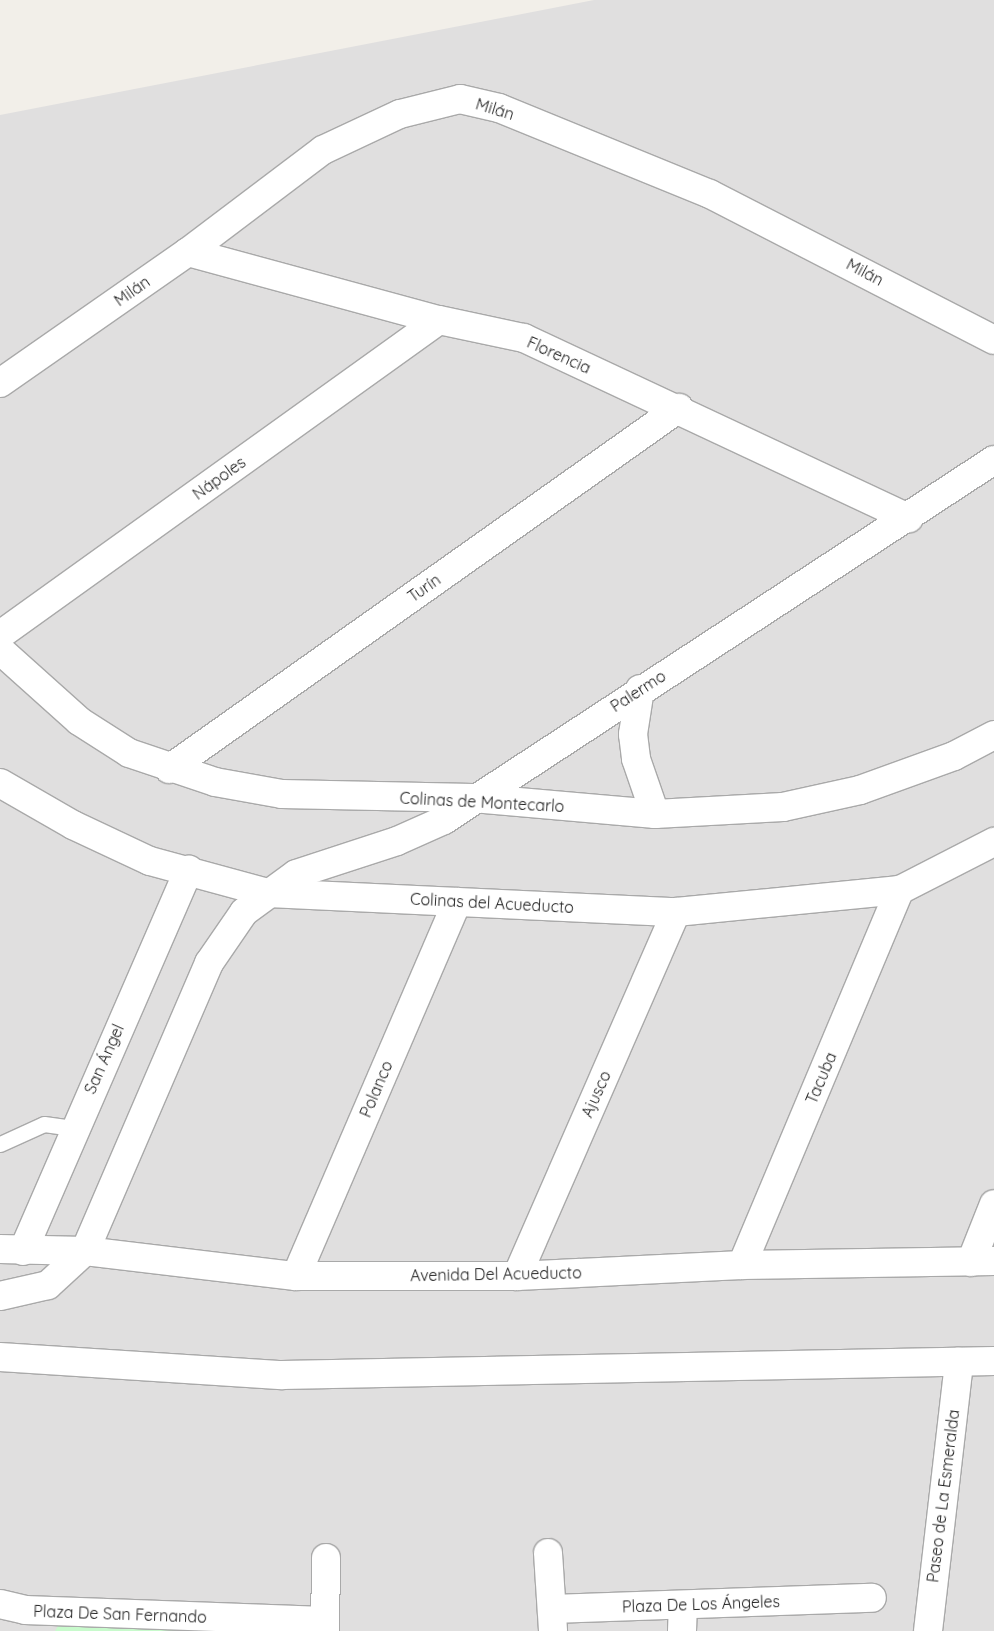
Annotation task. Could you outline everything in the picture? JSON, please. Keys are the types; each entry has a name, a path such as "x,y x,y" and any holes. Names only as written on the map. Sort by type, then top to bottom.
{"street":[{"name":"Milán","path":"0,384 188,252 323,150 400,114 460,100 499,108 710,194 994,340"},
{"name":"Florencia","path":"188,252 439,320 524,338 679,408 909,518"},
{"name":"Nápoles","path":"0,635 439,320"},
{"name":"Turín","path":"169,769 679,408"},
{"name":"Palermo","path":"268,893 296,874 397,841 444,820 473,798 909,518 994,460"},
{"name":"Colinas de Montecarlo","path":"0,650 79,721 129,753 169,769 282,794 473,798 655,814 783,807 860,790 954,756 994,735"},
{"path":"640,689 633,734 636,759 655,814"},
{"name":"Colinas del Acueducto","path":"0,783 90,833 150,861 189,870 268,893 676,912 900,890 994,842"},
{"name":"San Ángel","path":"11,1250 73,1128 189,870"},
{"name":"Tacuba","path":"742,1265 900,890"},
{"path":"0,1296 48,1285 85,1251 209,962 244,912 268,893"},
{"name":"Polanco","path":"296,1276 457,902"},
{"name":"Ajusco","path":"516,1276 676,912"},
{"path":"982,1261 994,1204"},
{"name":"Avenida Del Acueducto","path":"11,1250 85,1251 296,1276 516,1276 742,1265 982,1261"},
{"path":"0,1357 282,1375 994,1361"},
{"name":"Paseo de La Esmeralda","path":"928,1631 959,1362"},
{"path":"548,1553 552,1620"},
{"path":"325,1626 326,1558"},
{"name":"Plaza De Los Ángeles","path":"552,1620 682,1618 872,1598"},
{"name":"Plaza De San Fernando","path":"21,1615 325,1626"}],"lane":[{"path":"0,1144 44,1124 73,1128"}],"shaded area":[{"path":"594,0 994,0 994,1631 0,1631 0,115"}],"green space":[{"path":"61,1621 320,1631 55,1631"}]}
